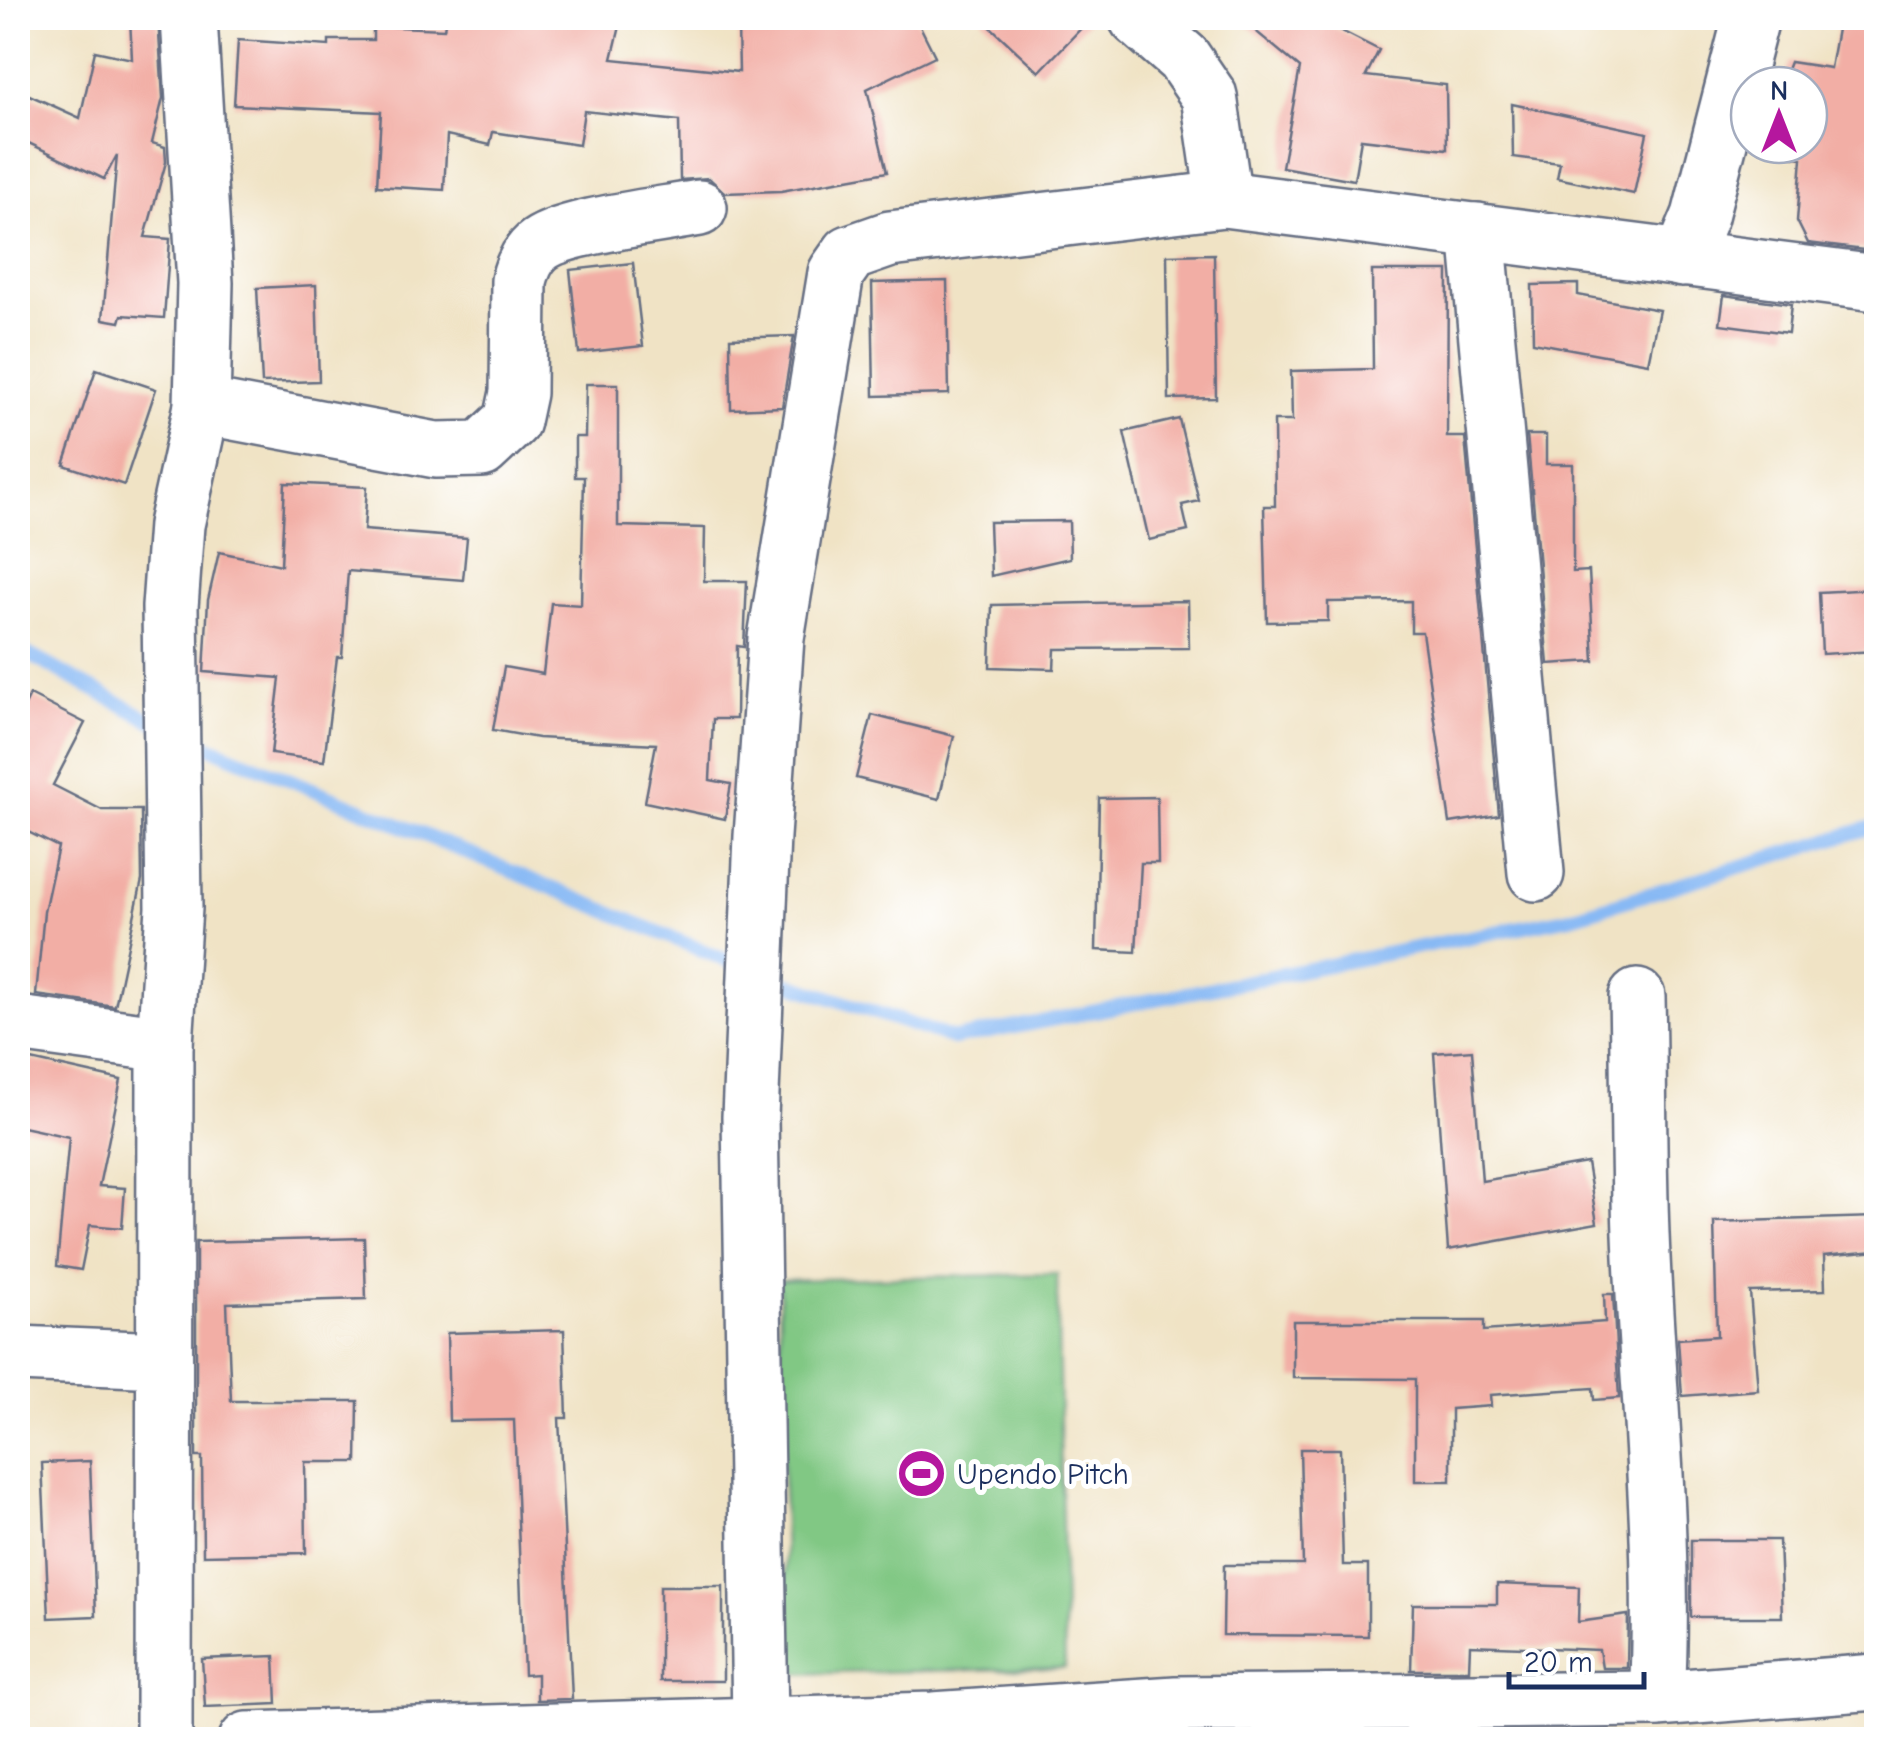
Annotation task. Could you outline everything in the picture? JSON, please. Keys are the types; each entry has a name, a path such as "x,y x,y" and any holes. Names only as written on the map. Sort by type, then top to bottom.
{"street":[{"path":"164,1740 165,1044 174,908 170,606 176,525 202,406 205,282 189,18"},
{"path":"1137,18 1183,58 1209,96 1224,199"},
{"path":"1682,259 1700,216 1751,18"},
{"path":"760,1722 750,1116 762,836 776,638 836,273 850,253 864,244 890,239 1224,199 1876,284"},
{"path":"202,406 436,450 482,449 512,421 518,393 519,281 523,265 538,245 563,234 698,208"},
{"path":"1476,231 1536,873"},
{"path":"1637,997 1641,1234 1657,1492 1661,1636 1657,1698"},
{"path":"18,1024 165,1044"},
{"path":"18,1354 162,1360"},
{"path":"247,1740 760,1722 933,1720 1176,1704 1557,1719 1657,1698 1876,1682"}],"green space":[{"name":"Upendo Pitch","path":"1057,1274 1065,1668 787,1674 779,1280"}],"building":[{"path":"130,18 158,18 163,98 152,143 165,147 166,162 145,237 170,239 164,318 122,315 120,322 103,319 117,155 104,179 18,138 18,114 27,94 80,118 95,51 132,59"},
{"path":"446,18 622,18 612,59 739,72 738,26 916,18 935,56 867,89 887,172 781,191 725,193 709,178 680,180 679,121 584,111 579,145 493,132 490,145 447,135 444,190 377,186 381,112 234,105 238,40 329,46 329,40 373,40 373,26 444,29"},
{"path":"981,18 1091,18 1039,72"},
{"path":"1240,18 1316,18 1379,50 1366,76 1446,85 1447,149 1361,139 1354,180 1282,167 1300,68"},
{"path":"1839,18 1876,18 1876,246 1872,251 1808,243 1797,221 1801,165 1829,165 1830,68"},
{"path":"1512,104 1647,133 1634,194 1557,178 1560,163 1513,157"},
{"path":"1214,254 1216,398 1169,399 1167,255"},
{"path":"633,263 643,346 579,353 570,270"},
{"path":"1372,271 1448,271 1447,437 1465,437 1499,815 1450,823 1422,632 1411,632 1411,601 1328,602 1328,621 1267,622 1264,506 1275,506 1274,421 1292,421 1291,371 1373,369"},
{"path":"947,281 949,394 874,396 872,283"},
{"path":"1578,284 1578,295 1659,310 1648,363 1533,342 1532,285"},
{"path":"316,285 319,381 262,383 257,288"},
{"path":"1724,295 1791,304 1788,333 1720,324"},
{"path":"794,336 782,407 731,409 730,338"},
{"path":"96,369 156,389 124,485 64,465"},
{"path":"586,384 618,384 618,526 705,528 704,581 747,581 744,647 737,646 736,719 713,719 710,780 731,784 725,819 645,802 656,744 538,738 493,730 504,667 543,674 551,603 581,605 584,477 575,477 575,437 585,437"},
{"path":"1179,419 1199,501 1182,505 1188,531 1149,540 1124,432"},
{"path":"1527,435 1546,435 1546,464 1573,464 1573,572 1589,571 1594,661 1548,664"},
{"path":"285,483 367,487 364,530 467,538 463,580 348,571 342,657 337,657 324,761 271,754 280,678 204,672 208,600 219,552 281,565"},
{"path":"1069,521 1070,558 991,576 989,522"},
{"path":"1876,589 1876,651 1822,654 1819,592"},
{"path":"1188,601 1189,648 1055,649 1054,669 990,667 992,605"},
{"path":"30,695 85,723 53,785 102,810 141,810 142,880 115,1006 36,995 44,912 58,847 28,832 18,852 18,720"},
{"path":"872,715 954,736 939,799 856,778"},
{"path":"1157,797 1158,863 1141,863 1136,952 1096,950 1099,798"},
{"path":"1472,1050 1482,1181 1587,1163 1597,1223 1448,1250 1434,1053"},
{"path":"18,1057 121,1080 99,1186 125,1188 122,1228 90,1225 81,1270 57,1266 69,1137 18,1126"},
{"path":"1876,1217 1876,1251 1824,1256 1825,1290 1750,1292 1758,1390 1682,1396 1678,1339 1717,1336 1714,1222"},
{"path":"364,1238 366,1299 227,1303 231,1401 358,1401 357,1462 305,1462 306,1553 203,1555 202,1457 196,1457 196,1242"},
{"path":"1604,1294 1613,1294 1619,1398 1594,1400 1593,1388 1490,1395 1491,1406 1451,1409 1451,1481 1415,1481 1415,1379 1293,1378 1293,1321 1484,1321 1484,1331 1605,1322"},
{"path":"564,1330 567,1418 559,1418 572,1699 537,1700 537,1674 524,1675 514,1420 449,1421 447,1333"},
{"path":"1300,1449 1340,1449 1343,1565 1368,1565 1368,1636 1223,1635 1224,1565 1303,1565"},
{"path":"90,1461 96,1616 49,1618 42,1463"},
{"path":"1691,1540 1779,1540 1782,1617 1691,1617"},
{"path":"1497,1584 1579,1587 1578,1622 1628,1615 1627,1668 1602,1668 1599,1650 1470,1645 1469,1670 1411,1670 1413,1604 1497,1604"},
{"path":"660,1586 723,1586 723,1681 660,1681"},
{"path":"275,1656 277,1704 205,1707 202,1659"}],"waterway":[{"path":"18,649 158,724"},
{"path":"182,735 745,968"},
{"path":"769,977 954,1039 1571,917 1876,826"}],"place":[{"name":"Upendo Pitch","path":"922,1474"}]}
